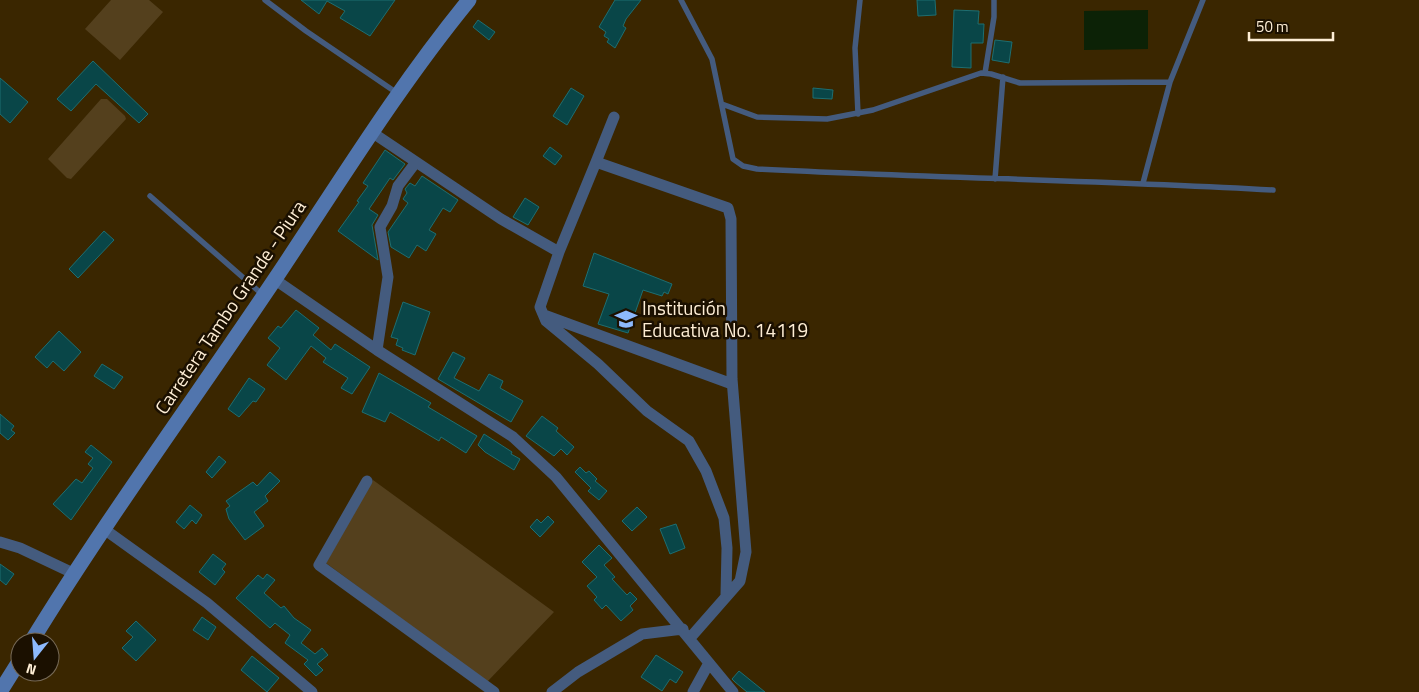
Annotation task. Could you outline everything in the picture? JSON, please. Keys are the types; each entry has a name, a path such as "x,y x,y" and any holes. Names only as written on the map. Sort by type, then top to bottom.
{"main road":[{"name":"Carretera Tambo Grande - Piura","path":"37,632 104,529 399,94 469,0"},
{"path":"0,692 10,676"}],"street":[{"path":"614,117 559,252 540,307 546,321 598,364 647,411 689,441 706,471 724,518 727,548 726,595"},
{"path":"373,133 501,218 559,252"},
{"path":"377,350 388,277 380,227 392,206 398,186 416,162"},
{"path":"552,692 578,672 642,634 686,633 740,581 746,552 732,384 731,219 728,208 596,162"},
{"path":"274,279 377,350 513,437 556,477 686,633 732,692"},
{"path":"543,314 732,384"},
{"path":"367,481 319,565 494,692"},
{"path":"104,529 207,603 312,692"},
{"path":"0,542 20,548 75,574"},
{"path":"693,692 709,663"}],"lane":[{"path":"265,0 306,31 399,94"},
{"path":"681,0 712,60 734,159 743,166 757,170 1143,183 1274,190"},
{"path":"858,114 855,48 860,0"},
{"path":"985,73 994,17 994,0"},
{"path":"1143,183 1170,82 1203,0"},
{"path":"722,104 757,117 827,119 858,114 985,73 1020,83 1170,82"},
{"path":"995,179 1003,77"},
{"path":"150,196 263,295"}],"shaded area":[{"path":"111,0 149,0 163,12 120,60 85,29"},
{"path":"1148,10 1148,49 1084,50 1084,11"},
{"path":"101,99 107,99 126,119 71,179 67,178 48,159"},
{"path":"373,480 554,612 487,682 326,563"}],"building":[{"path":"301,0 395,0 370,36 340,18 345,11 327,1 319,14"},
{"path":"615,0 641,0 626,19 623,26 626,28 615,48 607,42 609,39 604,36 606,32 599,27"},
{"path":"917,0 935,0 936,15 918,16"},
{"path":"954,10 979,11 978,24 984,24 983,43 971,43 971,68 952,67"},
{"path":"478,20 495,32 489,40 473,27"},
{"path":"995,40 1012,42 1009,63 992,60"},
{"path":"93,61 148,114 139,123 96,84 71,111 57,99"},
{"path":"0,78 28,102 10,123 0,114"},
{"path":"571,88 584,96 567,125 553,116"},
{"path":"813,88 833,90 832,99 813,98"},
{"path":"550,147 562,156 555,165 543,156"},
{"path":"385,150 405,164 393,180 390,178 369,209 378,215 372,225 378,260 338,231 359,202 357,201 368,186 363,183"},
{"path":"422,176 458,200 450,212 443,208 429,230 436,234 426,251 417,245 409,258 391,247 388,232 408,203 403,199 407,193 405,189 410,183 415,186"},
{"path":"525,198 539,207 528,225 513,217"},
{"path":"104,231 114,240 78,278 69,269"},
{"path":"594,253 672,284 668,294 664,292 662,296 643,290 628,333 598,324 609,294 583,286"},
{"path":"403,302 430,312 415,355 402,350 403,348 396,345 398,339 391,337"},
{"path":"296,310 319,328 313,335 331,350 335,344 370,367 352,394 341,388 348,378 323,362 326,358 311,346 286,380 267,365 280,348 268,338 278,326 281,328"},
{"path":"59,331 81,352 64,371 53,361 47,368 35,357"},
{"path":"453,352 465,358 454,378 479,391 489,374 503,381 500,388 523,401 511,422 438,379"},
{"path":"102,364 123,377 114,389 94,376"},
{"path":"379,373 431,403 428,407 477,436 466,453 441,437 439,441 390,412 385,422 362,412"},
{"path":"249,378 265,389 256,402 253,401 239,417 228,409"},
{"path":"0,414 14,426 11,430 15,433 8,440 0,433"},
{"path":"542,416 558,428 556,431 574,447 567,455 561,449 554,456 526,436"},
{"path":"484,434 520,459 514,470 485,452 478,445"},
{"path":"91,445 112,462 71,520 53,504 76,479 82,483 93,468 88,464 93,458 85,452"},
{"path":"219,456 226,462 212,478 206,472"},
{"path":"580,467 586,473 589,471 597,479 595,481 607,491 599,500 588,491 591,488 575,472"},
{"path":"270,472 280,481 265,496 268,501 254,512 264,526 245,540 229,519 226,509 230,506 226,501 253,482 257,486"},
{"path":"190,505 202,515 196,524 192,520 184,529 176,522"},
{"path":"637,507 647,517 632,531 622,521"},
{"path":"548,516 554,522 540,537 530,527 537,519 541,523"},
{"path":"676,524 685,548 670,554 660,529"},
{"path":"599,545 612,558 604,565 615,577 612,579 627,595 630,592 637,599 630,606 633,610 621,621 606,605 602,609 594,600 597,597 587,586 597,577 582,562"},
{"path":"213,554 226,564 222,569 225,572 215,585 199,572"},
{"path":"0,564 14,574 6,585 0,580"},
{"path":"267,574 275,580 264,593 281,608 284,606 294,618 311,630 301,643 315,654 322,648 328,655 317,664 323,670 316,676 304,664 308,660 285,643 290,635 275,623 270,628 236,598 258,575 263,579"},
{"path":"202,617 216,627 208,640 193,630"},
{"path":"136,621 156,640 136,661 122,648 133,637 126,631"},
{"path":"656,655 683,672 676,683 670,679 662,691 641,677"},
{"path":"252,656 279,678 267,692 241,670"},
{"path":"739,671 765,692 747,692 732,679"}],"place":[{"name":"Institución Educativa No. 14119","path":"626,319"}]}
